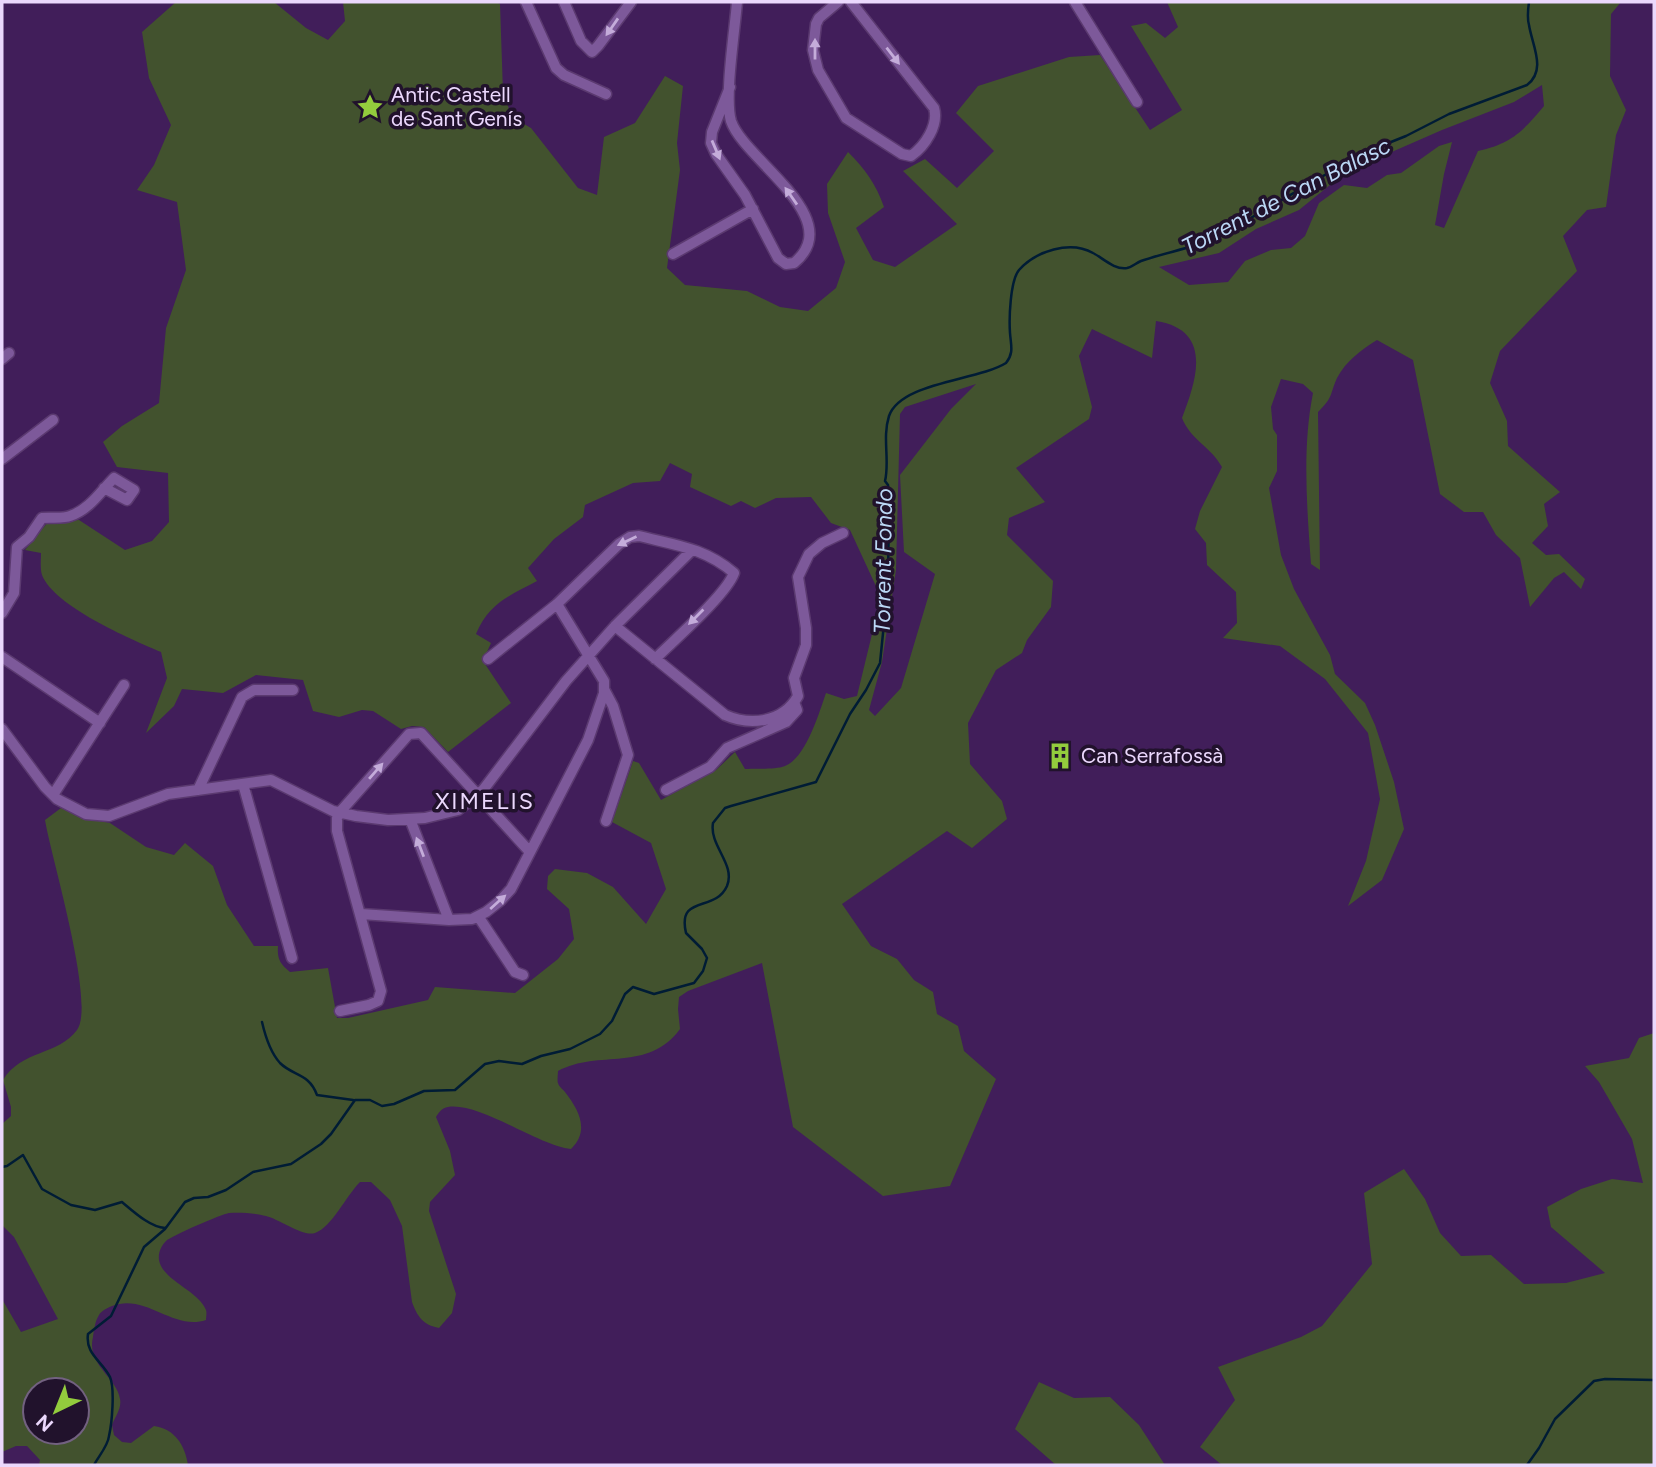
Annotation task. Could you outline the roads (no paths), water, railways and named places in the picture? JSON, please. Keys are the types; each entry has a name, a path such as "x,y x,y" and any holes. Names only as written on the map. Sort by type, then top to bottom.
{"street":[{"path":"526,2 556,68 564,75 606,94"},
{"path":"564,2 581,41 592,52 629,3"},
{"path":"730,87 712,132 711,143 753,209 778,258 786,264 794,262 807,248 810,235 806,219 793,196 737,134 729,113 737,2"},
{"path":"838,2 819,18 816,24 813,50 818,70 846,118 902,154 911,156 918,151 936,121 934,108 851,2"},
{"path":"1075,2 1137,102"},
{"path":"673,254 753,209"},
{"path":"2,459 53,420"},
{"path":"2,614 14,593 17,547 29,537 42,518 69,517 93,502 104,488"},
{"path":"615,626 725,715 738,721 758,722 782,715 798,696 794,678 806,645 798,577 809,554 822,543 843,533"},
{"path":"488,659 557,604 619,544 630,537 639,536 705,553 734,573 731,581 719,594 654,659"},
{"path":"2,729 53,795 86,814 109,816 168,794 271,780 340,812 388,820 425,818 458,810 479,794 566,681 615,626 692,550"},
{"path":"557,604 590,655 613,706 628,755 606,821"},
{"path":"2,657 100,723"},
{"path":"53,795 124,685"},
{"path":"362,914 472,919 500,901 512,888 588,740 604,685"},
{"path":"198,790 242,697 254,690 293,690"},
{"path":"666,790 710,767 727,748 786,722 797,710 794,702"},
{"path":"340,1011 378,1001 381,990 337,831 337,818 409,734 421,733 530,852"},
{"path":"243,784 292,958"},
{"path":"410,819 449,920"},
{"path":"478,916 514,971 523,975"}],"waterway":[{"name":"Torrent Fondo","path":"94,1465 108,1440 112,1389 107,1371 89,1347 88,1334 111,1316 144,1247 165,1229 185,1202 226,1190 253,1172 291,1164 321,1144 355,1100 370,1100 382,1106 394,1104 424,1091 455,1090 485,1064 499,1061 522,1064 570,1049 600,1034 612,1021 625,994 633,987 654,994 694,983 703,971 707,958 686,933 687,913 721,894 729,878 715,839 713,823 725,808 816,782 850,714 880,663 888,584 889,498 885,481 889,416 896,405 908,396 1006,363 1011,349 1012,291 1019,270 1034,258 1054,249 1084,249 1113,265 1127,268 1141,261 1209,241 1361,154 1406,136 1449,114 1527,85 1533,79 1537,65 1528,22 1529,2"},
{"path":"262,1022 276,1059 310,1083 317,1095 353,1100"},
{"path":"2,1167 23,1155 42,1189 71,1205 95,1210 122,1202 148,1222 165,1228"},
{"path":"1527,1465 1555,1419 1594,1381 1654,1380"}],"place":[{"name":"Antic Castell de Sant Genís","path":"370,107"},
{"name":"Can Serrafossà","path":"1060,756"}],"district":[{"name":"XIMELIS","path":"485,801"}],"water label":[{"name":"Torrent de Can Balasc","path":"1286,196"}]}
